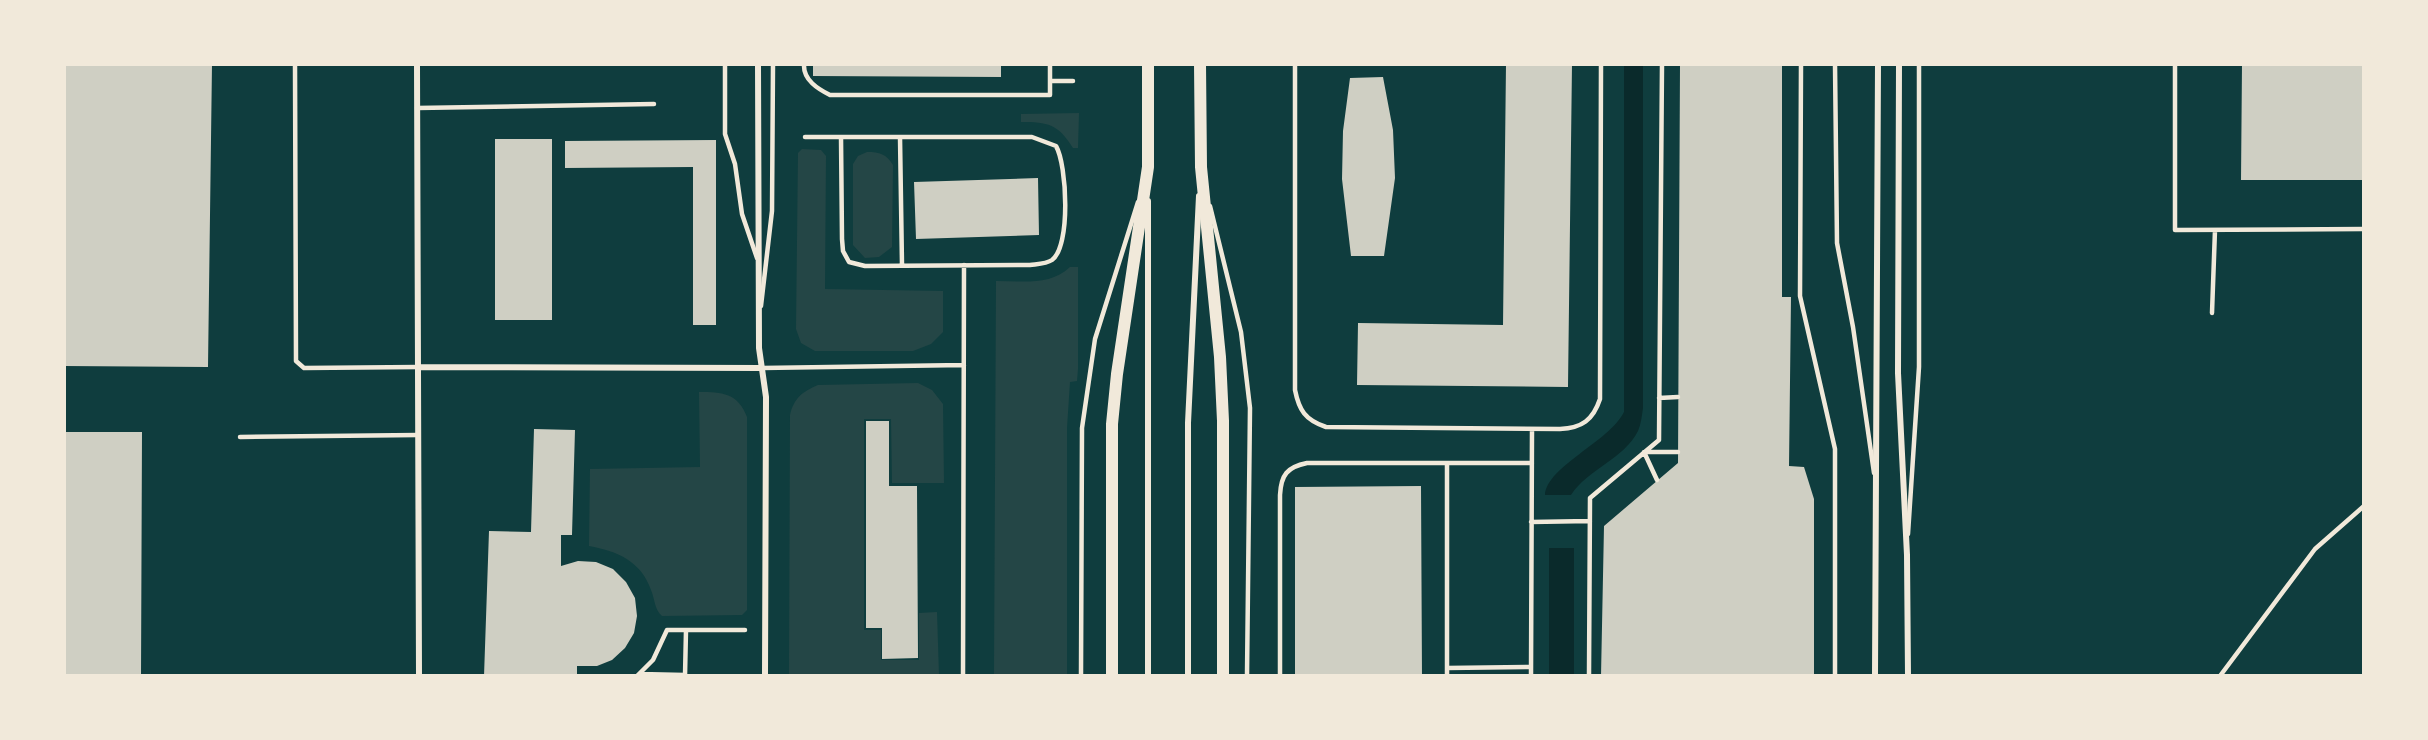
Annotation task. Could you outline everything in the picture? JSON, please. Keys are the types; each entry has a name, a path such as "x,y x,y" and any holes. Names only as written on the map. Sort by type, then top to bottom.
{"main road":[{"path":"1112,675 1112,424 1117,374 1148,167 1148,64"},
{"path":"1200,64 1201,167 1220,357 1223,421 1223,675"}],"street":[{"path":"417,64 419,675"},
{"path":"758,64 759,324 766,397 765,675"},
{"path":"1875,675 1874,475 1878,64"},
{"path":"1899,64 1898,373 1907,555 1908,675"},
{"path":"1148,167 1148,675"},
{"path":"1188,675 1188,423 1201,167"},
{"path":"418,367 762,368"}],"lane":[{"path":"295,64 296,361 304,368 418,367"},
{"path":"725,64 726,134 735,164 742,214 758,261"},
{"path":"759,324 772,211 773,64"},
{"path":"804,64 804,70 814,87 830,95 1050,95 1050,64"},
{"path":"1296,64 1295,390 1298,406 1305,416 1326,427 1532,429 1573,428 1586,423 1595,413 1600,399 1601,64"},
{"path":"1590,675 1590,498 1659,440 1662,64"},
{"path":"1801,64 1800,296 1836,449 1835,675"},
{"path":"1835,64 1836,243 1853,327 1874,475"},
{"path":"1907,555 1919,367 1919,64"},
{"path":"2175,64 2175,230 2364,229"},
{"path":"1050,81 1073,81"},
{"path":"417,108 654,104"},
{"path":"805,137 841,137 900,137 1032,137 1056,146 1062,156 1064,239 1060,250 1052,260 1030,265 860,266 845,258 842,239 841,137"},
{"path":"900,137 902,266"},
{"path":"1081,675 1082,428 1095,339 1148,167"},
{"path":"1201,167 1242,332 1250,408 1247,675"},
{"path":"2212,313 2215,230"},
{"path":"963,675 964,265"},
{"path":"762,368 964,365"},
{"path":"1659,398 1678,397"},
{"path":"1531,675 1532,429"},
{"path":"240,437 418,435"},
{"path":"1644,452 1678,452"},
{"path":"1644,452 1657,480"},
{"path":"1447,463 1447,675"},
{"path":"1280,675 1280,495 1281,482 1286,472 1294,466 1307,464 1532,463"},
{"path":"2220,675 2315,549 2364,506"},
{"path":"1531,522 1590,521"},
{"path":"638,675 657,653 667,630 745,630"},
{"path":"638,675 685,675 686,630"},
{"path":"1447,668 1531,667"}],"shaded area":[{"path":"1624,65 1643,65 1643,408 1641,420 1632,441 1587,478 1571,495 1545,495 1548,484 1556,474 1606,434 1624,412"},
{"path":"1079,113 1078,148 1073,148 1068,140 1052,126 1021,122 1021,114"},
{"path":"802,149 821,150 826,156 825,289 943,291 943,332 931,344 913,351 815,351 801,343 796,329 798,153"},
{"path":"867,152 882,154 893,165 892,247 879,257 865,258 853,245 853,164 858,156"},
{"path":"1070,267 1078,267 1078,369 1077,381 1070,382 1067,428 1067,675 994,675 996,281 1045,280"},
{"path":"918,383 932,390 943,404 944,483 892,483 891,419 864,419 864,630 881,630 881,660 919,660 919,613 937,612 939,675 789,675 790,415 794,404 803,393 818,385"},
{"path":"699,392 728,395 739,403 747,417 747,610 742,615 662,616 656,607 647,580 634,565 618,554 589,546 590,469 700,467"},
{"path":"1549,548 1574,548 1574,675 1549,675"}],"building":[{"path":"64,64 212,64 208,367 64,366"},
{"path":"813,64 1001,64 1001,77 813,76"},
{"path":"1506,64 1572,64 1568,387 1357,385 1358,323 1503,325"},
{"path":"1680,64 1782,64 1782,297 1791,297 1789,466 1804,467 1814,499 1814,676 1601,676 1604,526 1678,463"},
{"path":"2242,64 2364,64 2364,180 2241,180"},
{"path":"1383,77 1393,130 1395,178 1384,256 1351,256 1342,179 1343,131 1350,78"},
{"path":"495,139 552,139 552,320 495,320"},
{"path":"716,140 716,325 693,325 693,167 565,168 565,141"},
{"path":"1038,178 1039,235 916,239 914,182"},
{"path":"866,421 889,421 889,486 917,486 918,658 882,659 882,628 866,628"},
{"path":"534,429 575,430 572,535 561,535 561,566 578,561 596,562 613,569 626,582 635,598 637,616 634,633 625,648 612,660 597,666 577,666 577,676 484,676 489,531 531,532"},
{"path":"64,432 142,432 141,676 64,676"},
{"path":"1421,486 1422,676 1295,676 1295,487"}]}
